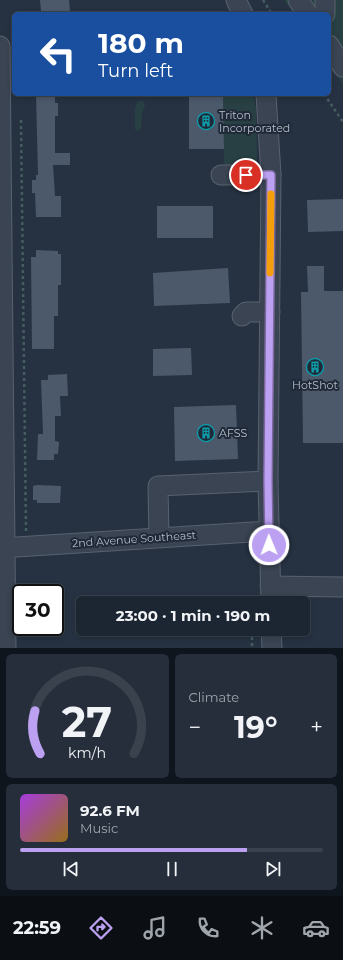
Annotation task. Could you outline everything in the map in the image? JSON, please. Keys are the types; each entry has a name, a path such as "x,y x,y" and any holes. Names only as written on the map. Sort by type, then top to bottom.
{"street":[{"path":"236,0 241,12"},
{"path":"298,0 307,12"},
{"path":"325,12 326,0"},
{"path":"0,46 2,548 6,648"},
{"path":"331,48 343,67"},
{"path":"266,96 271,175 268,481 270,594 343,587"},
{"path":"221,175 271,175"},
{"path":"242,316 246,312 270,312"},
{"path":"159,537 158,486 268,481"},
{"name":"2nd Avenue Southeast","path":"2,548 269,531"},
{"path":"271,636 272,648"}],"path":[{"path":"263,0 271,12"},
{"path":"325,96 343,122"},
{"path":"21,120 26,535 21,534"},
{"path":"252,637 252,648"}],"green space":[{"path":"284,0 343,0 343,84 331,67 331,12 293,12"},
{"path":"223,96 253,96 256,110 257,160 255,166 224,166"},
{"path":"138,101 143,101 145,105 142,113 141,129 137,131 135,129 135,108"}],"building":[{"path":"40,0 69,0 70,11 41,11"},
{"path":"36,96 55,96 55,103 58,103 58,116 55,116 55,153 70,153 70,165 53,165 55,196 61,196 61,217 36,217 35,193 32,193 32,180 36,180 36,175 38,175"},
{"name":"Triton Incorporated","path":"189,96 223,96 224,149 189,149"},
{"path":"343,199 343,231 308,232 307,200"},
{"path":"157,206 213,206 213,238 157,238"},
{"path":"36,250 58,251 58,254 61,254 61,285 58,285 58,316 54,316 54,349 32,349 31,257 36,257"},
{"name":"HotShot","path":"307,266 324,266 324,291 343,291 343,443 303,443 301,292 308,292"},
{"path":"228,268 230,303 154,306 153,273"},
{"path":"191,348 192,375 153,376 153,349"},
{"path":"67,374 68,396 60,396 61,416 55,416 55,441 59,442 58,454 54,454 54,460 37,460 38,434 43,434 41,380 48,380 48,375"},
{"name":"AFSS","path":"236,405 238,459 175,461 174,407"},
{"path":"33,486 61,486 60,503 37,503 37,500 33,500"}],"slow traffic":[{"path":"270,273 271,194"}],"place":[{"name":"Triton Incorporated","path":"206,121"},
{"name":"HotShot","path":"315,367"},
{"name":"AFSS","path":"206,433"}],"route":[{"path":"246,175 271,175 268,481 269,545"}]}
